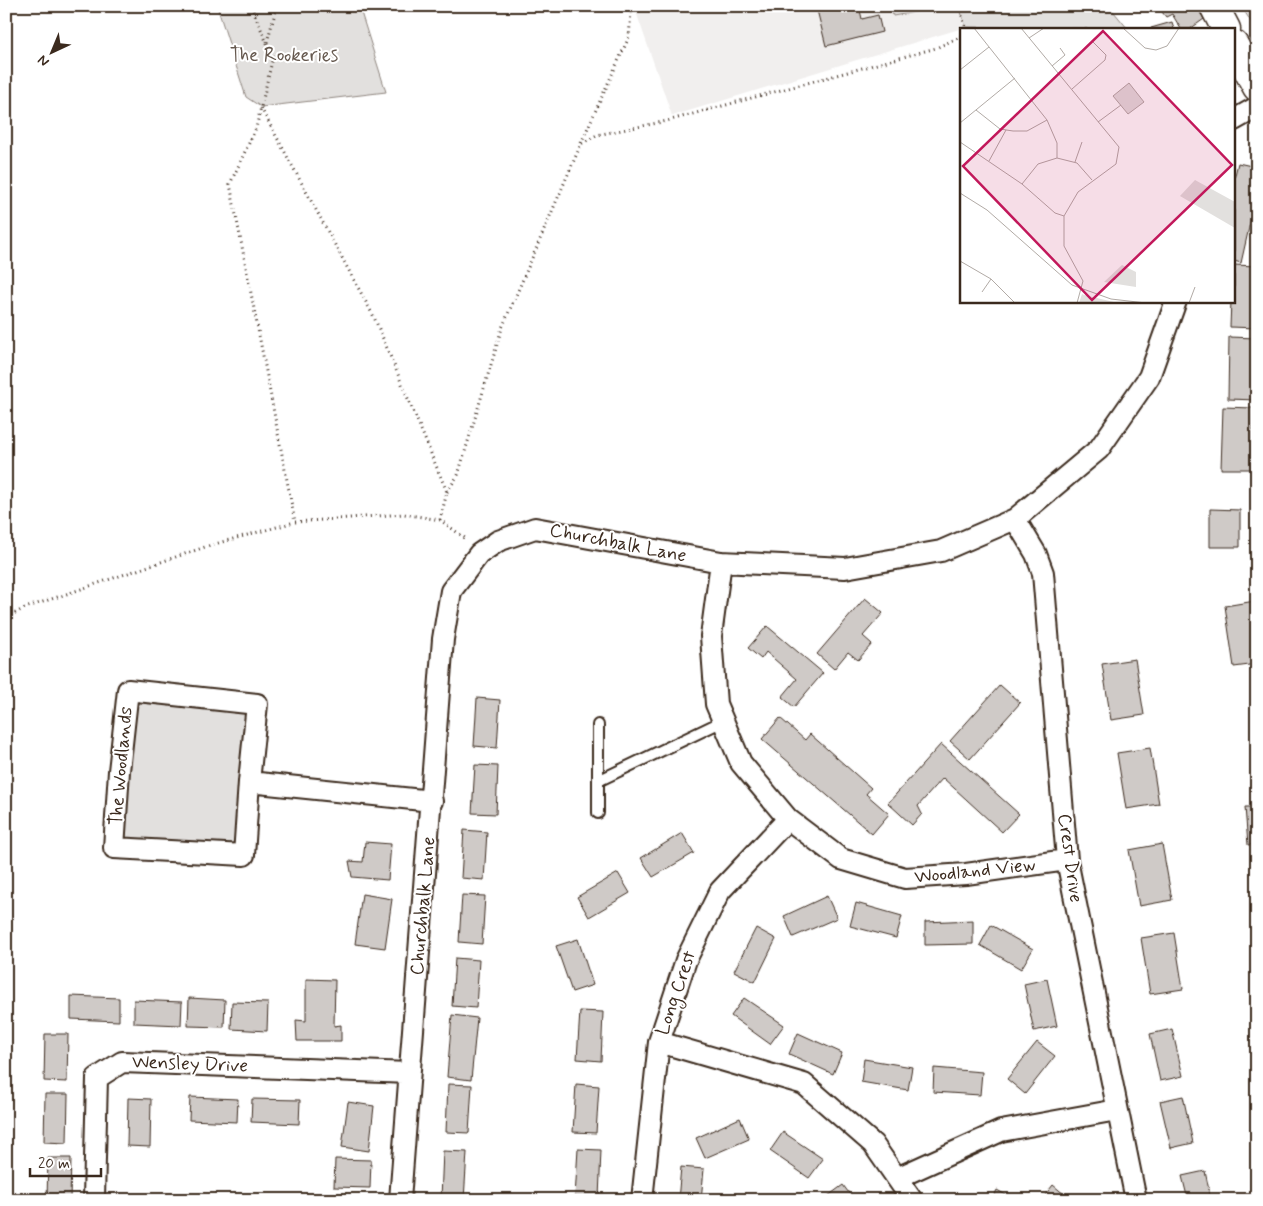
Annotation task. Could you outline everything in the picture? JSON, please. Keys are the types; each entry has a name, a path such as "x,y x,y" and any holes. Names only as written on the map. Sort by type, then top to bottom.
{"street":[{"path":"1214,6 1225,28"},
{"path":"1236,49 1257,87"},
{"path":"1236,119 1257,107"},
{"name":"Churchbalk Lane","path":"400,1200 443,638 451,592 479,554 498,541 535,528 721,562 845,568 941,551 1015,519 1099,448 1149,377 1176,302"},
{"name":"Crest Drive","path":"1015,519 1036,554 1042,573 1067,860 1136,1200"},
{"name":"Woodland View","path":"721,562 711,636 716,704 741,763 788,819 841,858 905,878 966,874 1067,860"},
{"name":"The Woodlands","path":"128,690 257,704 249,782 244,856 114,848 119,771 128,690"},
{"path":"249,782 432,801"},
{"name":"Long Crest","path":"642,1200 659,1042 686,960 720,891 788,819"},
{"path":"659,1042 804,1084 873,1144 912,1200"},
{"name":"Wensley Drive","path":"94,1198 97,1078 122,1062 409,1073"},
{"path":"897,1178 1001,1131 1117,1110"}],"lane":[{"path":"598,781 723,721"},
{"path":"598,725 598,813"}],"path":[{"path":"251,6 272,57 256,128 230,184 295,522"},
{"path":"267,43 277,6"},
{"path":"440,520 447,492 458,475 502,328 629,37 631,13 629,6"},
{"path":"959,6 966,28"},
{"path":"581,144 597,135 667,121 936,48 960,37"},
{"path":"261,107 374,317 447,492"},
{"path":"6,618 25,608 211,545 295,522 404,514 440,520 466,538 479,554"}],"shaded area":[{"path":"634,6 959,6 966,27 672,116"}],"green space":[{"name":"The Rookeries","path":"217,6 359,6 386,92 261,107 246,97"},
{"path":"891,6 936,6 937,8 893,16"},
{"path":"959,6 1109,6 1127,28 1047,28 966,27"},
{"path":"1241,6 1257,6 1257,31"},
{"path":"128,690 257,704 244,855 114,848"}],"building":[{"path":"816,6 859,6 862,19 878,15 882,32 826,46"},
{"path":"1162,6 1196,6 1204,19 1191,28 1180,28 1172,14 1166,17 1159,8"},
{"path":"1172,22 1174,28 1151,28"},
{"path":"1238,163 1256,167 1254,176 1257,177 1257,192 1241,263 1236,262 1236,171"},
{"path":"1236,265 1257,266 1257,328 1230,327 1231,302 1236,302"},
{"path":"1229,337 1257,338 1257,400 1228,399"},
{"path":"1223,407 1253,408 1252,469 1221,469"},
{"path":"1210,509 1240,510 1240,547 1210,547"},
{"path":"865,598 883,613 863,636 872,644 858,660 848,652 834,669 817,654"},
{"path":"1255,601 1257,664 1234,667 1225,606"},
{"path":"767,626 823,673 794,707 782,697 797,679 766,652 761,659 748,648"},
{"path":"1135,659 1144,715 1111,720 1102,664"},
{"path":"1000,685 1020,703 970,759 950,741"},
{"path":"477,698 500,700 497,748 474,746"},
{"path":"780,718 805,740 810,734 871,788 866,794 889,814 872,834 762,739"},
{"path":"941,744 1019,814 1002,832 943,778 918,806 922,814 912,825 888,803"},
{"path":"1150,748 1159,804 1126,809 1117,753"},
{"path":"475,765 498,766 496,814 472,813"},
{"path":"1245,807 1257,807 1257,844 1248,845"},
{"path":"464,830 487,832 484,880 461,878"},
{"path":"682,833 694,853 653,877 641,858"},
{"path":"365,842 391,844 388,880 352,877 349,861 363,862"},
{"path":"1162,844 1172,900 1139,906 1129,850"},
{"path":"618,873 630,893 589,917 577,897"},
{"path":"362,894 392,899 385,948 355,944"},
{"path":"462,895 485,896 482,944 459,942"},
{"path":"827,896 837,918 793,937 784,916"},
{"path":"856,903 902,916 896,938 850,926"},
{"path":"973,920 973,944 925,945 925,922"},
{"path":"991,925 1033,949 1021,969 980,945"},
{"path":"756,928 776,939 755,982 734,971"},
{"path":"1174,933 1183,989 1150,994 1141,938"},
{"path":"578,939 593,985 572,992 556,946"},
{"path":"455,958 479,960 476,1008 452,1006"},
{"path":"306,979 335,980 334,1026 341,1025 341,1041 297,1041 296,1020 306,1021"},
{"path":"1047,979 1057,1026 1034,1031 1024,984"},
{"path":"71,996 119,998 119,1021 71,1019"},
{"path":"189,998 225,1000 224,1027 188,1026"},
{"path":"744,998 784,1025 770,1044 731,1016"},
{"path":"134,1000 182,1002 181,1025 134,1023"},
{"path":"232,1002 268,1003 267,1031 231,1029"},
{"path":"580,1011 603,1012 601,1061 577,1059"},
{"path":"452,1015 477,1018 471,1080 447,1077"},
{"path":"1172,1029 1183,1076 1160,1081 1150,1034"},
{"path":"798,1033 842,1053 833,1074 789,1054"},
{"path":"45,1034 68,1034 67,1082 44,1081"},
{"path":"1037,1042 1055,1056 1025,1094 1007,1079"},
{"path":"864,1059 912,1067 908,1090 861,1082"},
{"path":"934,1068 982,1072 980,1095 933,1092"},
{"path":"448,1084 472,1085 469,1133 446,1132"},
{"path":"576,1084 599,1086 596,1133 573,1132"},
{"path":"45,1094 68,1094 67,1143 44,1142"},
{"path":"1183,1096 1193,1143 1171,1148 1160,1101"},
{"path":"190,1097 238,1099 237,1122 189,1120"},
{"path":"128,1098 151,1099 150,1147 127,1146"},
{"path":"252,1099 300,1100 299,1124 251,1122"},
{"path":"348,1102 374,1106 369,1151 342,1147"},
{"path":"740,1118 749,1139 705,1158 696,1138"},
{"path":"783,1132 823,1159 809,1178 770,1151"},
{"path":"578,1149 601,1150 599,1198 575,1197"},
{"path":"443,1151 467,1152 464,1200 441,1199"},
{"path":"48,1158 71,1158 70,1200 47,1200"},
{"path":"335,1159 371,1160 370,1188 334,1187"},
{"path":"681,1167 704,1169 701,1200 678,1200"},
{"path":"1205,1171 1211,1200 1188,1200 1182,1176"},
{"path":"843,1185 854,1200 824,1199"},
{"path":"1053,1185 1071,1200 1041,1200"},
{"path":"997,1190 1015,1200 992,1200"}]}
